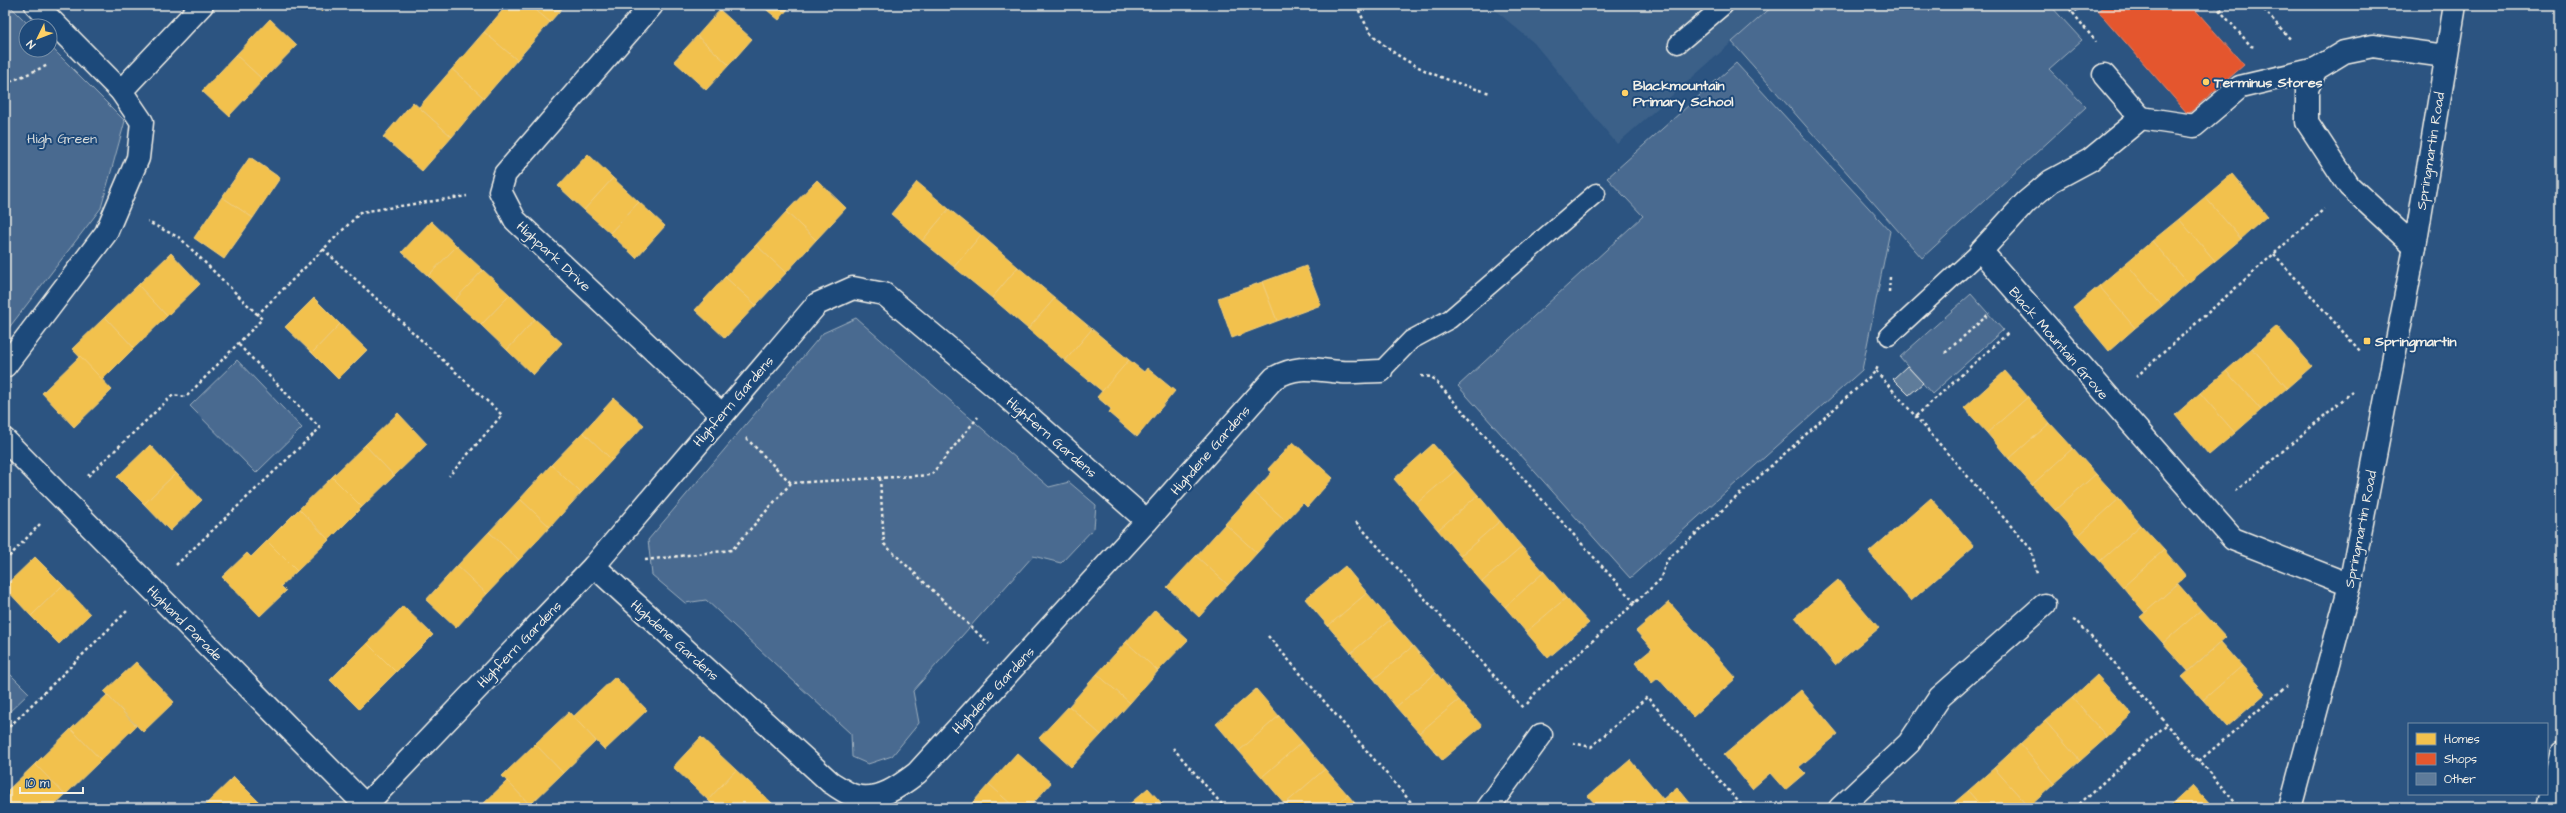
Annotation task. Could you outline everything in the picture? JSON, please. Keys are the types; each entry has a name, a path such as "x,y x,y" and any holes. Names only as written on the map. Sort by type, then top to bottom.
{"street":[{"path":"5,366 106,233 138,158 142,122 121,91 36,5"},
{"path":"121,91 202,5"},
{"path":"500,191 505,174 652,5"},
{"name":"Springmartin Road","path":"2290,808 2350,585 2415,247 2445,56 2455,5"},
{"path":"2104,75 2141,118 2194,126 2240,87 2316,69 2344,52 2373,46 2445,56"},
{"path":"2316,69 2307,89 2307,122 2349,186 2415,247"},
{"path":"1981,251 2026,202 2051,181 2090,160 2141,118"},
{"name":"Highpark Drive","path":"500,191 515,220 722,414"},
{"name":"Black Mountain Grove","path":"1981,251 2013,290 2233,540 2350,585"},
{"name":"Highfern Gardens","path":"365,807 594,566 817,304 853,288 884,294 1000,391 1147,521"},
{"name":"Highdene Gardens","path":"594,566 830,782 855,796 878,795 897,789 917,773 1147,521 1274,378 1289,370 1308,367 1342,372 1382,371"},
{"name":"Highland Parade","path":"5,440 365,807"},
{"path":"1840,808 1909,742 1940,697 2044,605"},
{"path":"1488,808 1541,735"},
{"path":"2548,808 2561,754"}],"lane":[{"path":"1678,44 1724,5"},
{"path":"1382,371 1411,340 1450,319 1596,193"},
{"path":"1889,336 1981,251"}],"path":[{"path":"1356,5 1372,34 1407,62 1451,82 1490,93"},
{"path":"2066,5 2098,44 2104,75"},
{"path":"2073,13 2082,5"},
{"path":"2215,5 2251,46 2258,48"},
{"path":"2220,11 2227,5"},
{"path":"2260,5 2316,69"},
{"path":"5,84 81,50"},
{"path":"2110,400 2349,186"},
{"path":"257,314 361,212 500,191"},
{"path":"5,560 63,499 173,395 186,397 262,319 180,238 117,207"},
{"path":"323,249 502,415 449,476"},
{"path":"2274,254 2348,340 2390,380"},
{"path":"1945,352 2013,290"},
{"path":"1916,416 2032,311"},
{"path":"5,731 151,588 320,428 238,344"},
{"path":"1382,371 1432,377 1635,604"},
{"path":"1523,708 1537,692 1660,580 1667,560 1876,371 2031,549 2044,605 2079,623 2240,808"},
{"path":"2210,514 2354,390 2390,380"},
{"path":"594,566 732,550 791,483 931,475 1000,391"},
{"path":"722,414 791,483"},
{"path":"880,478 884,544 1014,668"},
{"path":"1356,522 1523,708 1541,735 1591,747 1647,697 1744,808"},
{"path":"1268,636 1416,808"},
{"path":"2199,761 2292,681"},
{"path":"2075,808 2167,724"},
{"path":"1173,748 1224,808"}],"shaded area":[{"name":"Blackmountain Primary School","path":"1489,5 1774,5 1617,144 1534,43"}],"green space":[{"name":"High Green","path":"5,5 9,5 22,18 18,18 18,58 58,58 58,54 125,121 101,208 5,333"},
{"path":"1774,5 2050,5 2082,40 2049,69 2086,107 1922,258 1732,42"},
{"path":"1736,63 1890,231 1862,370 1630,578 1458,386 1643,216 1607,178"},
{"path":"1971,294 2003,330 1932,394 1900,357"},
{"path":"856,318 1049,487 1069,482 1096,505 1094,528 1061,563 1033,556 913,691 919,723 892,756 868,764 852,757 851,734 706,600 685,603 652,575 648,540 823,333"},
{"path":"237,360 302,428 256,473 190,406"},
{"path":"5,669 29,693 5,716"}],"building: Homes":[{"path":"314,5 328,5 322,12"},
{"path":"507,5 530,5 550,22 517,60 484,32"},
{"path":"530,5 565,5 550,22"},
{"path":"761,5 791,5 779,20"},
{"path":"720,10 752,39 729,65 697,36"},
{"path":"270,19 297,45 263,80 236,55"},
{"path":"484,32 517,60 484,98 452,69"},
{"path":"697,36 729,65 706,90 674,61"},
{"path":"236,55 263,80 229,116 202,91"},
{"path":"452,69 484,98 452,137 419,107"},
{"path":"413,102 452,137 422,171 383,137"},
{"path":"588,154 613,178 584,210 558,186"},
{"path":"250,157 280,178 253,218 222,197"},
{"path":"2232,174 2267,216 2241,239 2205,197"},
{"path":"613,178 639,202 610,233 584,210"},
{"path":"817,180 846,208 816,240 786,212"},
{"path":"917,182 949,209 922,241 891,214"},
{"path":"222,197 253,218 224,259 194,238"},
{"path":"2205,197 2241,239 2215,261 2179,219"},
{"path":"639,202 665,226 636,258 610,233"},
{"path":"949,209 981,235 954,267 922,241"},
{"path":"786,212 816,240 786,273 756,245"},
{"path":"2179,219 2215,261 2188,283 2152,241"},
{"path":"431,221 457,246 428,276 402,252"},
{"path":"981,235 1018,267 992,298 954,267"},
{"path":"2152,241 2188,283 2162,306 2126,263"},
{"path":"756,245 786,273 756,305 725,277"},
{"path":"457,246 483,270 454,301 428,276"},
{"path":"171,253 200,284 167,316 138,285"},
{"path":"2126,263 2162,306 2135,328 2099,286"},
{"path":"1306,266 1321,305 1277,321 1262,282"},
{"path":"1018,267 1055,298 1028,329 992,298"},
{"path":"483,270 510,295 481,325 454,301"},
{"path":"725,277 756,305 725,338 695,310"},
{"path":"1262,282 1277,321 1232,338 1218,298"},
{"path":"138,285 167,316 134,348 105,317"},
{"path":"2099,286 2135,328 2109,351 2073,308"},
{"path":"510,295 535,319 507,350 481,325"},
{"path":"314,298 340,324 312,353 285,327"},
{"path":"1055,298 1092,329 1065,361 1028,329"},
{"path":"105,317 134,348 102,380 72,349"},
{"path":"535,319 562,343 533,375 507,350"},
{"path":"340,324 367,350 338,379 312,353"},
{"path":"2277,326 2312,366 2287,388 2252,348"},
{"path":"1092,329 1129,360 1103,392 1065,361"},
{"path":"2252,348 2287,388 2261,410 2226,371"},
{"path":"80,356 112,390 74,427 42,393"},
{"path":"1129,360 1144,372 1147,368 1175,391 1137,437 1109,413 1111,409 1097,397"},
{"path":"2005,371 2028,397 1987,433 1964,408"},
{"path":"2226,371 2261,410 2235,433 2200,393"},
{"path":"2200,393 2235,433 2209,455 2175,415"},
{"path":"2028,397 2050,423 2009,459 1987,433"},
{"path":"614,398 644,425 612,460 583,432"},
{"path":"398,413 427,444 394,476 365,445"},
{"path":"2050,423 2073,448 2032,485 2009,459"},
{"path":"583,432 612,460 581,493 551,465"},
{"path":"1293,442 1333,478 1307,507 1303,503 1286,521 1254,492 1272,472 1268,469"},
{"path":"1433,444 1456,470 1416,504 1394,479"},
{"path":"150,445 176,473 144,504 117,477"},
{"path":"365,445 394,476 362,507 332,477"},
{"path":"2073,448 2096,474 2055,510 2032,485"},
{"path":"551,465 581,493 550,527 520,499"},
{"path":"1456,470 1478,495 1438,530 1416,504"},
{"path":"176,473 202,500 170,531 144,504"},
{"path":"2096,474 2119,499 2078,536 2055,510"},
{"path":"332,477 362,507 329,540 299,509"},
{"path":"1254,492 1286,521 1257,553 1225,524"},
{"path":"1478,495 1500,521 1460,556 1438,530"},
{"path":"1931,498 1974,546 1911,601 1869,552"},
{"path":"520,499 550,527 519,560 489,532"},
{"path":"2119,499 2141,525 2100,561 2078,536"},
{"path":"299,509 329,540 297,571 267,541"},
{"path":"1500,521 1522,547 1482,582 1460,556"},
{"path":"1225,524 1257,553 1228,585 1196,556"},
{"path":"2141,525 2164,550 2123,587 2100,561"},
{"path":"489,532 519,560 487,594 457,566"},
{"path":"267,541 297,571 281,586 286,591 260,616 222,577 247,553 251,557"},
{"path":"1522,547 1544,572 1505,607 1482,582"},
{"path":"2164,550 2186,576 2145,613 2123,587"},
{"path":"1196,556 1228,585 1199,617 1167,587"},
{"path":"35,557 63,585 31,616 5,588 5,586"},
{"path":"457,566 487,594 456,628 426,600"},
{"path":"1345,566 1367,593 1328,626 1305,599"},
{"path":"1544,572 1566,598 1526,632 1505,607"},
{"path":"1838,580 1879,628 1835,665 1795,617"},
{"path":"2178,584 2201,610 2163,643 2140,617"},
{"path":"63,585 90,614 59,644 31,616"},
{"path":"1367,593 1390,620 1351,653 1328,626"},
{"path":"1566,598 1589,623 1548,658 1526,632"},
{"path":"1669,602 1736,678 1693,717 1658,678 1652,683 1635,663 1652,649 1636,631"},
{"path":"403,606 433,635 396,672 367,643"},
{"path":"1155,610 1188,640 1158,671 1126,642"},
{"path":"2201,610 2226,637 2188,671 2163,643"},
{"path":"1390,620 1413,646 1374,679 1351,653"},
{"path":"1126,642 1158,671 1130,703 1097,674"},
{"path":"2221,642 2242,666 2203,700 2182,677"},
{"path":"367,643 396,672 359,709 330,680"},
{"path":"1413,646 1436,673 1396,707 1374,679"},
{"path":"136,662 174,702 143,732 104,692"},
{"path":"2242,666 2266,693 2227,727 2203,700"},
{"path":"1436,673 1459,700 1419,733 1396,707"},
{"path":"1097,674 1130,703 1101,735 1069,706"},
{"path":"2097,675 2132,714 2107,737 2072,698"},
{"path":"615,677 647,710 605,750 573,717"},
{"path":"1256,689 1279,716 1239,751 1216,724"},
{"path":"1801,690 1838,734 1799,767 1805,773 1785,790 1770,773 1752,789 1724,755"},
{"path":"107,695 136,726 101,760 71,729"},
{"path":"2072,698 2107,737 2080,761 2045,721"},
{"path":"1459,700 1482,726 1442,760 1419,733"},
{"path":"1069,706 1101,735 1071,767 1039,738"},
{"path":"569,712 596,741 563,773 535,744"},
{"path":"1279,716 1302,742 1262,777 1239,751"},
{"path":"2045,721 2080,761 2054,784 2020,744"},
{"path":"71,729 101,760 65,795 35,764"},
{"path":"701,737 736,770 708,800 673,767"},
{"path":"1302,742 1325,769 1285,804 1262,777"},
{"path":"535,744 563,773 530,805 502,776"},
{"path":"2020,744 2054,784 2029,807 1994,768"},
{"path":"1017,753 1051,783 1029,808 1015,808 989,784"},
{"path":"1630,760 1663,799 1653,808 1599,808 1588,796"},
{"path":"35,764 65,795 51,808 8,808 5,805 5,793"},
{"path":"1994,768 2029,807 1983,808 1968,791"},
{"path":"1325,769 1348,795 1333,808 1289,808 1285,804"},
{"path":"736,770 772,803 767,808 716,808 708,800"},
{"path":"234,777 263,806 202,808"},
{"path":"507,781 533,808 479,808"},
{"path":"989,784 1015,808 968,808"},
{"path":"2193,785 2214,808 2168,808"},
{"path":"1677,787 1694,808 1653,808 1663,799"},
{"path":"1148,788 1166,808 1125,808"},
{"path":"1968,791 1983,808 1948,808"},
{"path":"1348,795 1359,808 1333,808"},
{"path":"772,803 777,808 767,808"}],"building: Shops":[{"path":"2105,5 2191,5 2244,65 2188,114 2098,11"}],"building: Other":[{"path":"1907,366 1923,383 1909,395 1893,379"}],"place":[{"name":"Terminus Stores","path":"2206,82"},
{"name":"Blackmountain Primary School","path":"1625,93"},
{"name":"Springmartin","path":"2367,341"}]}
